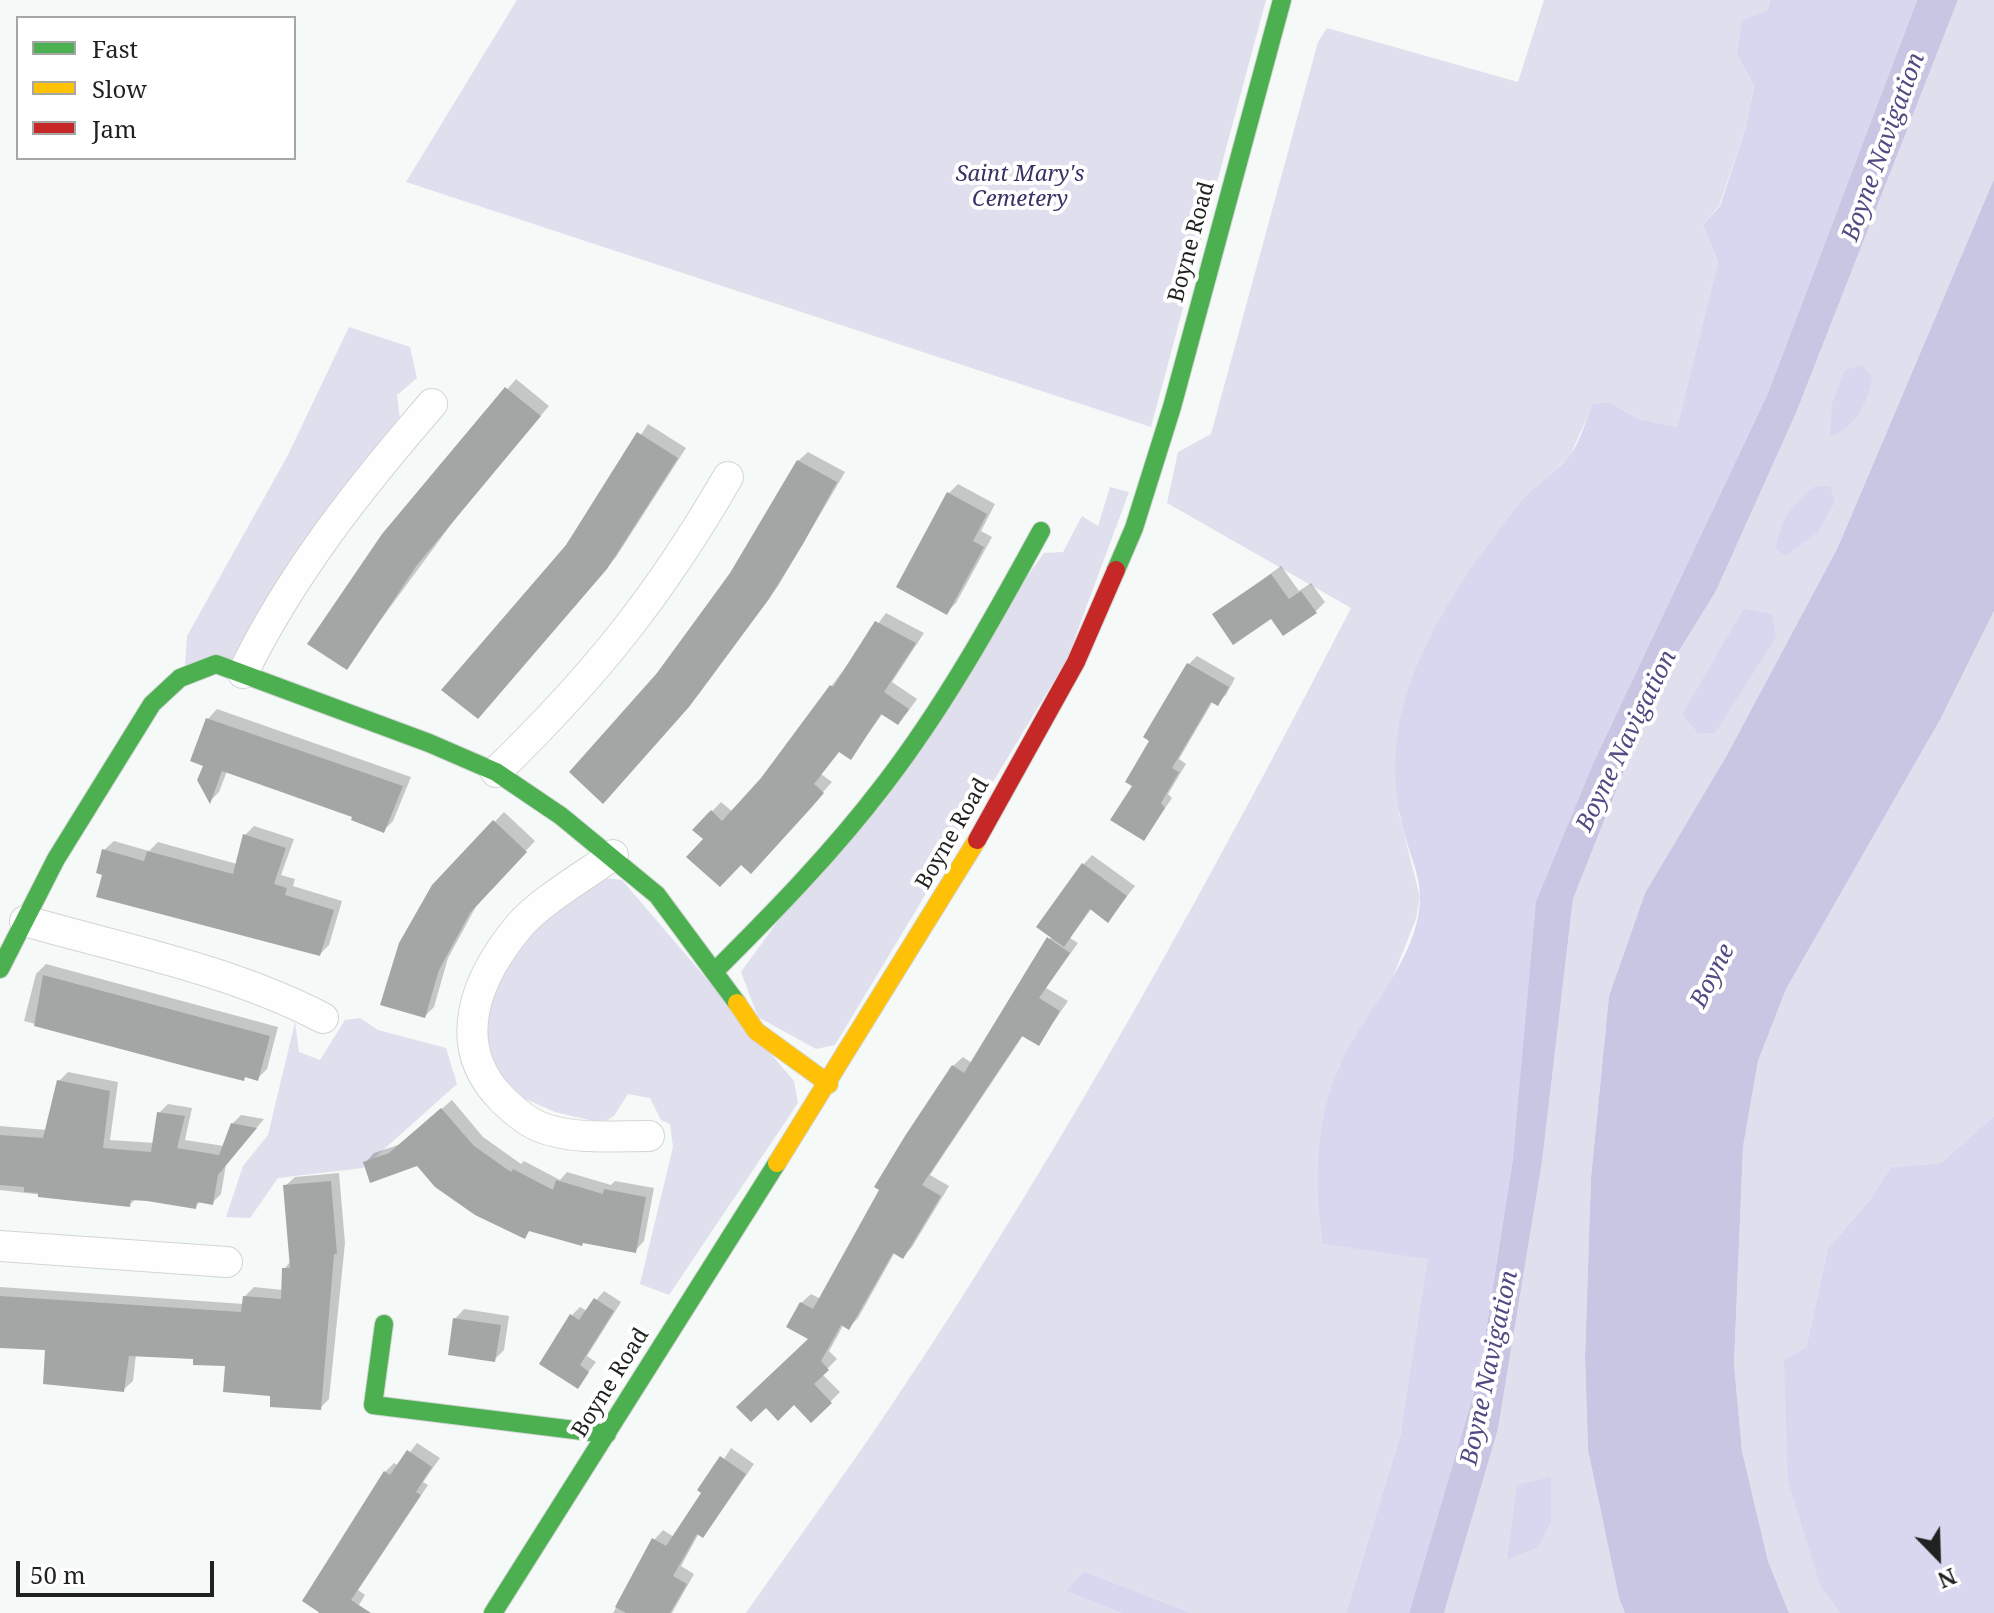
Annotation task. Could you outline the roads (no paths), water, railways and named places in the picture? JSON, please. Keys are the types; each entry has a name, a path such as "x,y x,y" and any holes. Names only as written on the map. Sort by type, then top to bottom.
{"street":[{"name":"Boyne Road","path":"493,1613 948,892 1076,662 1134,528 1172,407 1282,0"},
{"path":"243,673 286,594 343,513 432,404"},
{"path":"496,772 584,684 637,620 728,477"},
{"path":"714,972 788,897 855,821 905,757 957,678 1041,531"},
{"path":"0,969 56,859 152,704 170,683 193,669 216,664 496,772 613,855 657,895 756,1031 829,1084"},
{"path":"613,855 522,922 486,977 474,1010 471,1041 476,1066 493,1090 514,1111 540,1127 571,1134 649,1136"},
{"path":"25,921 228,979 285,998 323,1018"},
{"path":"0,1246 227,1262"},
{"path":"384,1324 373,1405 607,1434"}],"water":[{"name":"Boyne Navigation","path":"1917,0 1958,0 1796,413 1716,591 1658,685 1573,899 1542,1162 1498,1429 1444,1613 1409,1613 1479,1375 1513,1158 1536,902 1596,757 1768,393"},
{"name":"Boyne","path":"1994,179 1994,611 1941,718 1786,989 1758,1061 1743,1147 1734,1364 1742,1451 1768,1561 1789,1613 1625,1613 1619,1598 1588,1450 1585,1356 1591,1177 1609,996 1645,893 1727,755 1838,547"}],"park label":[{"name":"Saint Mary's Cemetery","path":"1020,188"}]}
